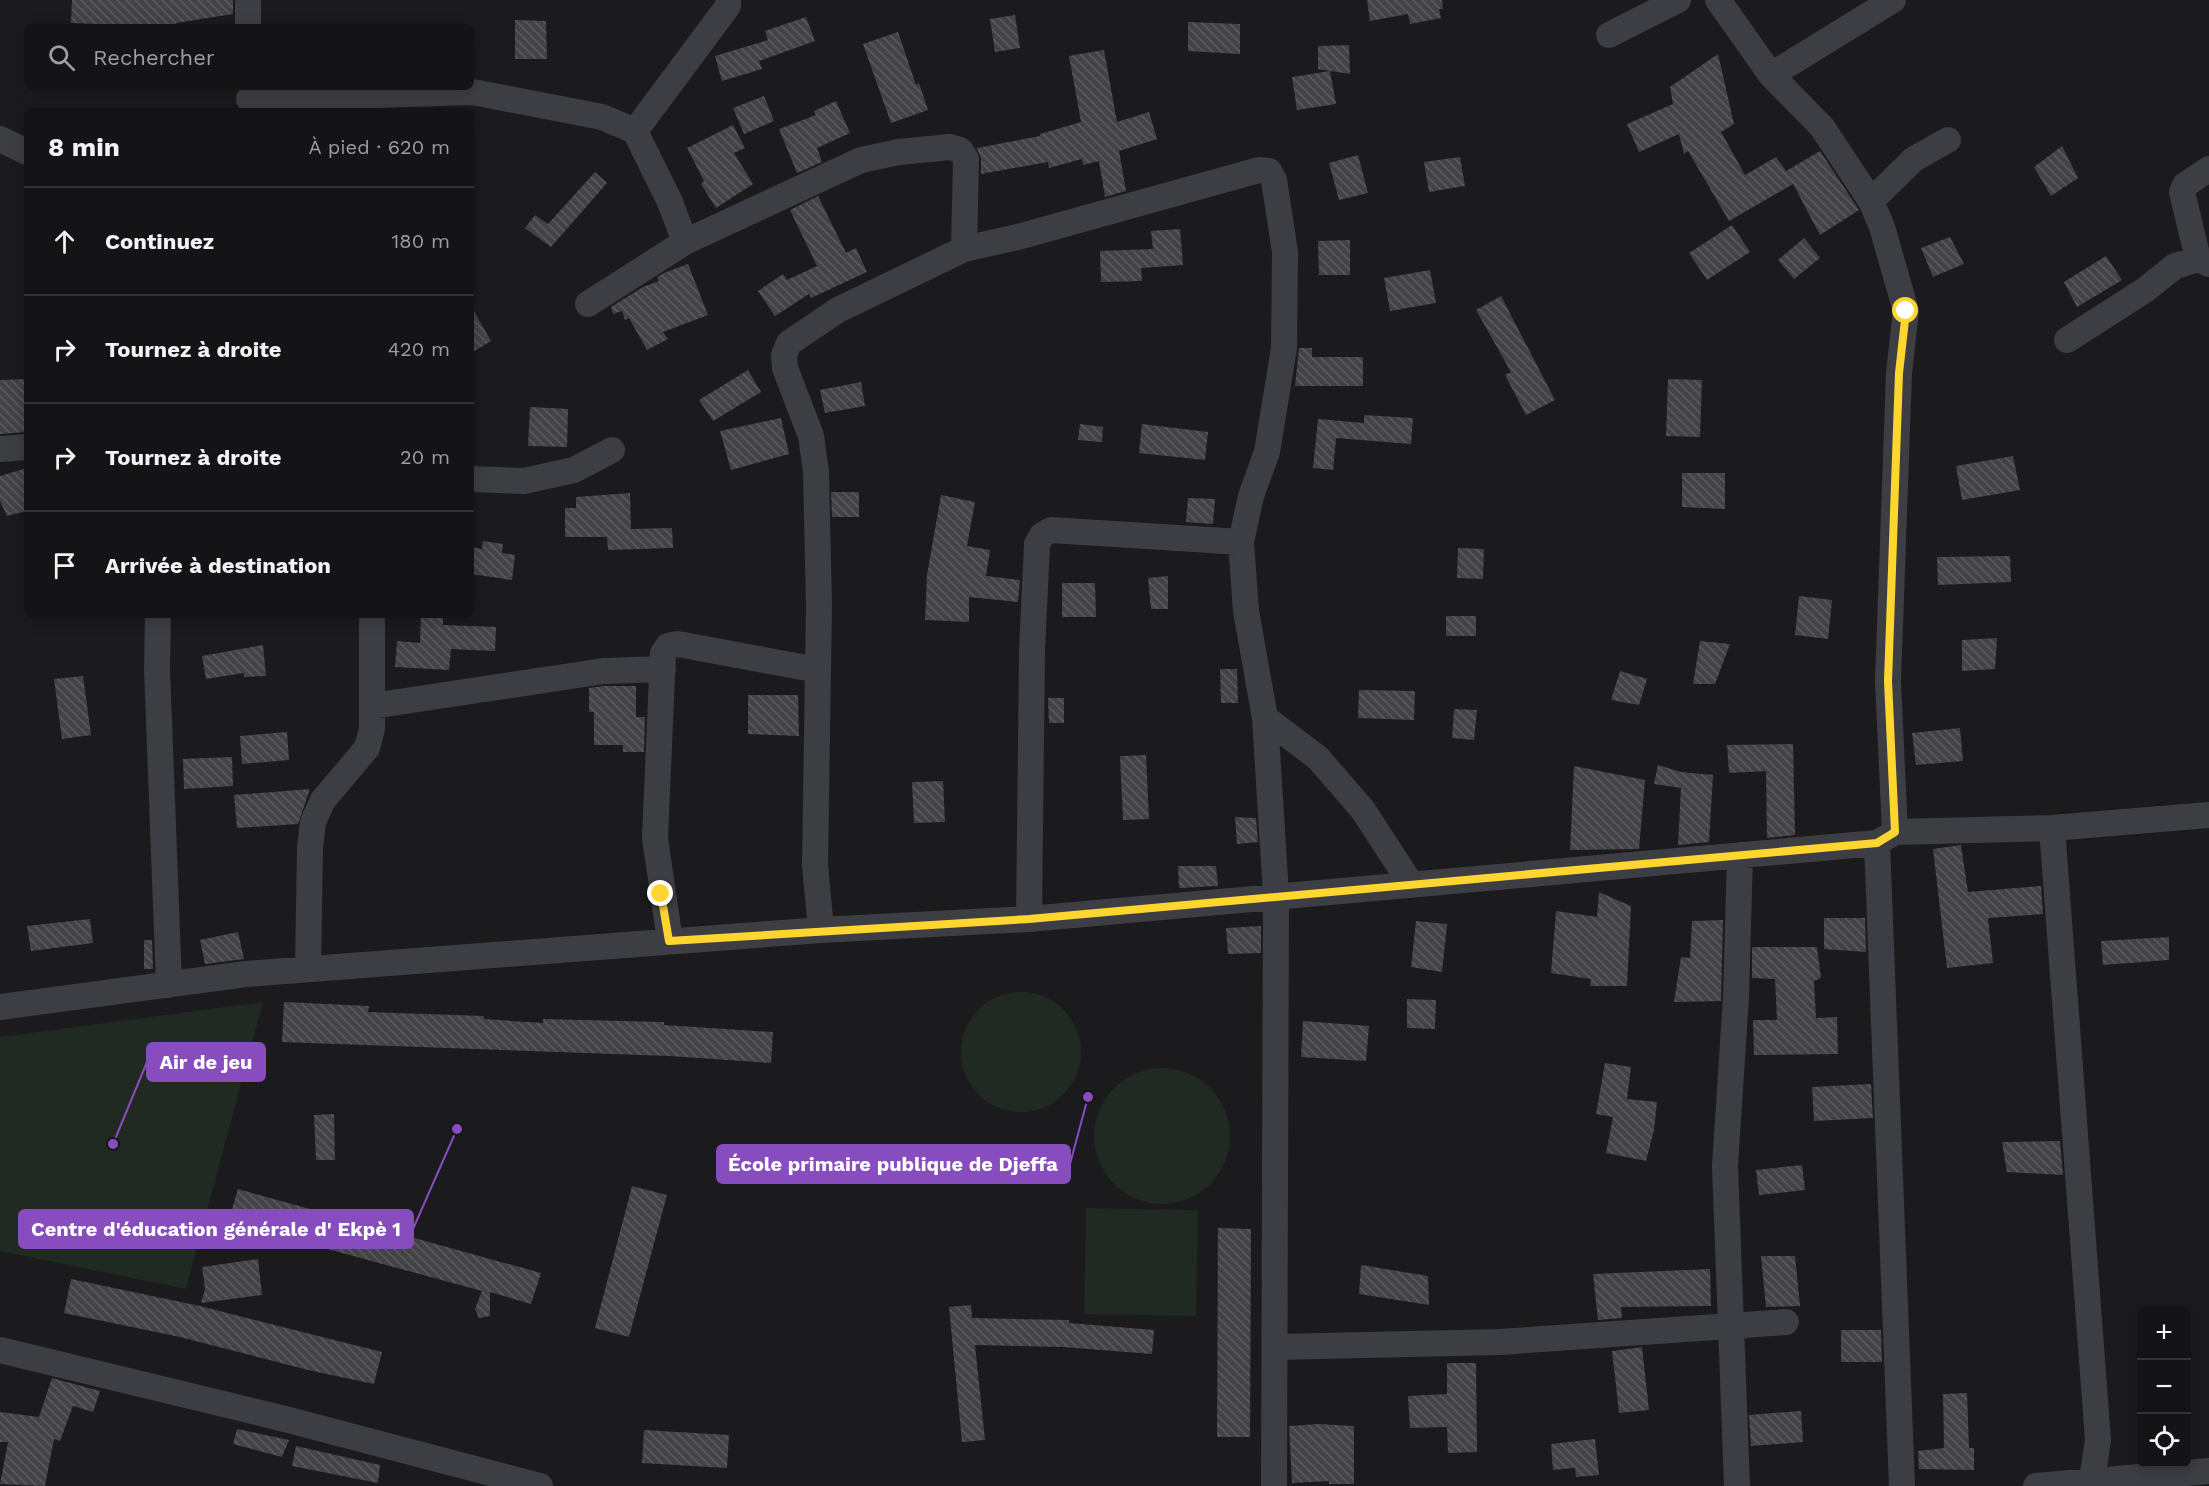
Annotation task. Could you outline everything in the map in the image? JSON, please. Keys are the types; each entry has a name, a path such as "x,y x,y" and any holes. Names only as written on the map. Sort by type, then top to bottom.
{"street":[{"path":"248,0 248,24"},
{"path":"635,131 728,6 729,0"},
{"path":"1608,35 1678,0"},
{"path":"1718,0 1771,75 1822,126 1871,201 1882,227 1906,311 1899,373 1888,681 1886,837 1902,1486"},
{"path":"1771,75 1893,0"},
{"path":"248,99 473,92 602,117 635,131 665,192 685,242"},
{"path":"0,139 24,151"},
{"path":"1871,201 1914,159 1948,140"},
{"path":"588,304 685,242 861,160 899,152 950,147 960,150 966,159 964,249"},
{"path":"2067,340 2145,290 2175,266 2203,261 2182,192 2185,185 2209,169"},
{"path":"821,930 815,865 818,670 816,472 811,436 785,368 784,355 789,343 838,310 964,249 1018,237 1259,170 1269,171 1274,180 1286,252 1284,348 1267,452 1251,496 1241,542 1246,611 1265,718 1276,895 1274,1486"},
{"path":"0,449 24,447"},
{"path":"474,479 524,482 574,470 612,450"},
{"path":"1029,919 1032,650 1037,544 1042,535 1051,530 1241,542"},
{"path":"158,618 157,668 169,985"},
{"path":"308,969 310,848 314,822 323,800 367,748 372,729 372,618"},
{"path":"669,941 655,838 663,653 668,646 678,644 818,670"},
{"path":"372,706 604,671 663,669"},
{"path":"1265,718 1318,758 1364,810 1411,884"},
{"path":"0,1007 246,974 821,930 1029,919 1740,855 1886,837 2052,828 2209,815"},
{"path":"2052,828 2098,1440 2091,1484"},
{"path":"1737,1486 1729,1325 1725,1166 1736,997 1740,855"},
{"path":"1275,1347 1500,1342 1786,1322"},
{"path":"0,1350 285,1419 540,1486"},
{"path":"2036,1486 2200,1477"}],"shaded area":[{"path":"1021,992 1044,997 1063,1010 1076,1029 1081,1052 1076,1075 1063,1094 1044,1107 1021,1112 998,1107 979,1094 966,1075 961,1052 966,1029 979,1010 998,997"},
{"path":"263,1002 186,1289 0,1251 0,1037"},
{"path":"1162,1068 1188,1073 1200,1079 1210,1088 1219,1098 1225,1110 1230,1136 1225,1162 1219,1174 1210,1184 1200,1193 1188,1199 1162,1204 1136,1199 1124,1193 1114,1184 1105,1174 1099,1162 1094,1136 1099,1110 1105,1098 1114,1088 1124,1079 1136,1073"},
{"path":"1086,1208 1198,1210 1196,1316 1084,1314"}],"building":[{"path":"72,0 233,0 233,14 176,24 71,23"},
{"path":"1367,0 1442,0 1443,9 1439,9 1441,18 1410,24 1408,14 1370,21"},
{"path":"1015,15 1020,48 995,52 990,19"},
{"path":"806,17 815,41 759,61 762,69 722,81 715,56 768,40 765,31"},
{"path":"515,20 546,21 547,59 515,59"},
{"path":"1188,22 1240,24 1240,54 1188,51"},
{"path":"898,32 916,85 919,83 928,110 891,123 863,44"},
{"path":"1349,45 1350,74 1318,69 1318,46"},
{"path":"1104,50 1117,122 1149,112 1157,139 1119,151 1126,191 1105,197 1099,161 1083,165 1082,159 1049,168 1048,162 981,174 981,159 977,148 1040,136 1040,134 1081,122 1069,56"},
{"path":"1718,54 1734,124 1721,132 1745,175 1776,157 1786,171 1820,151 1859,210 1820,235 1793,184 1729,221 1688,151 1684,154 1679,134 1639,152 1627,124 1673,104 1670,87"},
{"path":"1330,71 1336,104 1297,110 1292,77"},
{"path":"764,96 774,121 744,134 733,108"},
{"path":"836,101 850,133 817,148 822,162 797,173 779,129 816,115 814,111"},
{"path":"733,125 745,148 734,153 753,184 716,208 701,184 704,181 687,148"},
{"path":"2062,146 2078,178 2051,196 2034,167"},
{"path":"1358,155 1368,193 1339,200 1329,163"},
{"path":"1460,157 1465,186 1429,192 1424,162"},
{"path":"595,172 607,183 551,247 525,228 535,215 548,224"},
{"path":"818,196 846,253 856,248 867,272 811,298 809,294 775,316 758,291 783,274 787,280 817,266 790,210"},
{"path":"1732,225 1750,252 1707,280 1689,253"},
{"path":"1180,229 1183,265 1141,268 1142,281 1101,282 1100,251 1153,249 1151,231"},
{"path":"1950,237 1964,264 1933,277 1921,248"},
{"path":"1804,238 1820,258 1794,279 1778,260"},
{"path":"1350,240 1350,275 1319,275 1318,241"},
{"path":"2106,256 2122,280 2077,307 2064,282"},
{"path":"688,264 708,315 663,332 668,339 647,350 629,318 625,320 622,311 613,314 611,307 643,287 659,281 657,277 664,273"},
{"path":"1430,270 1436,303 1390,311 1384,278"},
{"path":"1501,296 1555,400 1526,415 1505,375 1511,372 1476,310"},
{"path":"474,311 491,341 474,351"},
{"path":"1299,348 1312,348 1312,357 1363,357 1363,386 1295,386"},
{"path":"748,370 761,392 713,421 699,400"},
{"path":"24,379 24,432 0,434 0,380"},
{"path":"1668,379 1702,380 1700,437 1666,436"},
{"path":"861,382 865,406 825,413 820,390"},
{"path":"530,407 568,409 567,447 528,446"},
{"path":"1364,415 1413,418 1411,444 1336,438 1333,470 1313,468 1318,419 1364,423"},
{"path":"781,418 789,454 731,470 720,431"},
{"path":"1080,424 1103,427 1102,442 1078,440"},
{"path":"1142,424 1208,432 1205,460 1139,453"},
{"path":"2013,456 2020,490 1962,500 1956,466"},
{"path":"24,469 24,512 7,516 0,501 0,476"},
{"path":"1682,473 1725,473 1725,509 1682,507"},
{"path":"831,492 859,492 859,517 832,517"},
{"path":"630,493 631,529 672,528 673,548 608,550 607,537 565,537 565,508 576,508 576,497"},
{"path":"941,495 975,502 967,546 990,550 986,576 1020,580 1018,602 969,597 969,622 925,620 927,575"},
{"path":"1188,498 1215,499 1213,524 1186,522"},
{"path":"483,541 503,544 502,553 515,555 512,580 474,574 474,548 482,549"},
{"path":"1458,548 1484,549 1483,579 1457,578"},
{"path":"2010,556 2011,582 1938,585 1937,557"},
{"path":"1168,576 1168,609 1151,609 1148,578"},
{"path":"1062,583 1095,583 1096,617 1062,617"},
{"path":"1799,596 1832,600 1828,639 1795,635"},
{"path":"1446,616 1476,616 1476,636 1446,636"},
{"path":"421,618 443,618 443,625 496,627 495,651 451,649 449,670 395,667 397,641 420,643"},
{"path":"1997,638 1995,669 1962,671 1962,640"},
{"path":"1700,641 1730,644 1715,684 1693,684"},
{"path":"263,645 266,676 244,677 244,673 206,679 202,656"},
{"path":"1220,669 1237,669 1238,703 1221,703"},
{"path":"1620,671 1647,679 1639,705 1611,700"},
{"path":"83,676 91,735 62,739 54,679"},
{"path":"636,686 636,717 645,717 644,752 623,752 623,745 594,745 594,712 589,712 589,688"},
{"path":"1359,690 1415,691 1414,720 1358,718"},
{"path":"748,695 798,695 799,736 748,734"},
{"path":"1048,698 1064,698 1064,723 1049,723"},
{"path":"1454,709 1477,710 1474,740 1452,738"},
{"path":"1960,728 1963,761 1916,765 1912,733"},
{"path":"287,732 289,760 242,764 240,736"},
{"path":"1793,744 1795,835 1767,838 1766,771 1729,773 1727,745"},
{"path":"1146,755 1149,819 1123,820 1120,756"},
{"path":"232,757 233,786 184,789 183,759"},
{"path":"1658,765 1681,772 1713,775 1709,842 1678,845 1681,788 1654,784"},
{"path":"1574,766 1645,780 1639,849 1570,850"},
{"path":"943,781 945,822 914,823 912,782"},
{"path":"310,789 298,824 237,828 234,795"},
{"path":"1235,817 1256,818 1258,842 1237,844"},
{"path":"1961,845 1968,892 2041,886 2043,914 1988,918 1993,963 1947,968 1933,849"},
{"path":"1178,866 1216,866 1218,886 1179,888"},
{"path":"1599,892 1631,906 1627,986 1590,986 1591,979 1551,973 1556,911 1597,917"},
{"path":"1824,918 1865,918 1866,952 1824,949"},
{"path":"90,919 93,943 31,951 27,926"},
{"path":"1723,920 1721,1001 1674,1002 1681,957 1690,958 1692,921"},
{"path":"1416,921 1447,924 1442,972 1411,967"},
{"path":"1261,926 1261,953 1228,954 1226,928"},
{"path":"238,932 244,959 205,964 200,940"},
{"path":"2169,937 2169,960 2103,965 2101,941"},
{"path":"144,940 152,940 153,969 144,969"},
{"path":"1752,947 1817,947 1821,978 1814,981 1816,1018 1837,1017 1838,1054 1754,1055 1753,1020 1777,1020 1775,979 1752,978"},
{"path":"1407,999 1436,1000 1435,1029 1407,1028"},
{"path":"284,1002 369,1006 368,1012 484,1016 484,1019 543,1023 543,1019 664,1022 664,1025 773,1032 771,1063 669,1056 282,1042"},
{"path":"1303,1021 1369,1026 1366,1061 1301,1057"},
{"path":"1605,1063 1631,1067 1627,1099 1657,1102 1654,1130 1646,1161 1606,1153 1613,1117 1596,1114"},
{"path":"1871,1084 1873,1118 1814,1121 1812,1087"},
{"path":"334,1114 335,1160 316,1160 314,1115"},
{"path":"2060,1141 2063,1175 2007,1172 2002,1142"},
{"path":"1802,1165 1805,1190 1759,1195 1756,1170"},
{"path":"632,1186 667,1195 629,1337 595,1328"},
{"path":"238,1189 541,1273 531,1304 490,1292 490,1316 479,1318 475,1309 482,1291 228,1222"},
{"path":"1218,1228 1251,1229 1250,1437 1217,1437"},
{"path":"1761,1256 1795,1256 1800,1306 1766,1307"},
{"path":"258,1259 262,1295 201,1303 205,1289 202,1267"},
{"path":"1361,1265 1428,1276 1429,1305 1359,1294"},
{"path":"1710,1269 1711,1306 1621,1307 1622,1318 1598,1320 1593,1274"},
{"path":"71,1279 200,1306 382,1352 374,1384 308,1370 180,1337 64,1313"},
{"path":"971,1305 972,1318 1069,1320 1069,1323 1154,1330 1152,1354 1063,1347 975,1345 985,1440 962,1442 949,1307"},
{"path":"1841,1330 1881,1330 1882,1362 1841,1362"},
{"path":"1642,1347 1649,1410 1619,1413 1612,1351"},
{"path":"1447,1363 1476,1363 1477,1452 1448,1453 1447,1427 1410,1428 1408,1396 1447,1394"},
{"path":"52,1378 100,1391 93,1412 73,1406 60,1441 54,1439 45,1486 0,1484 8,1442 0,1442 0,1412 39,1417"},
{"path":"1967,1393 1969,1448 1974,1448 1974,1470 1919,1469 1918,1451 1944,1448 1943,1394"},
{"path":"1801,1411 1803,1442 1751,1446 1749,1415"},
{"path":"1318,1424 1354,1426 1354,1484 1329,1484 1329,1481 1292,1483 1289,1426"},
{"path":"237,1429 289,1440 282,1457 233,1444"},
{"path":"644,1430 729,1435 727,1468 642,1463"},
{"path":"1595,1439 1599,1475 1576,1477 1575,1468 1553,1470 1551,1444"},
{"path":"296,1446 380,1465 378,1483 292,1466"}],"place":[{"name":"École primaire publique de Djeffa","path":"1088,1097"},
{"name":"Centre d'éducation générale d' Ekpè 1","path":"457,1129"},
{"name":"Air de jeu","path":"113,1144"}],"route":[{"path":"661,894 669,941 1029,919 1276,895 1877,843 1895,832 1888,681 1899,373 1906,311"}]}
